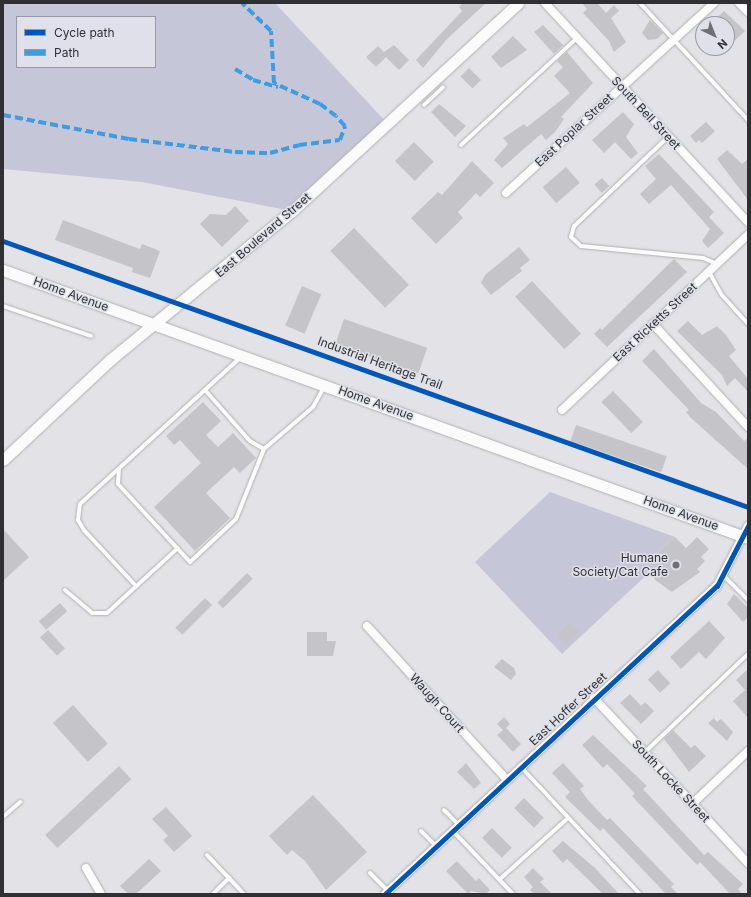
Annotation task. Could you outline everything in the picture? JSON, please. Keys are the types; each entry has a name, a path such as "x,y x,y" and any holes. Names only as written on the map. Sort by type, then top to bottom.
{"main road":[{"name":"East Boulevard Street","path":"3,460 111,359 156,325 292,211 518,3"},
{"name":"Home Avenue","path":"3,270 324,385 746,533"}],"street":[{"name":"South Bell Street","path":"545,3 748,222"},
{"name":"East Poplar Street","path":"506,193 621,86 714,3"},
{"path":"739,3 748,12"},
{"name":"East Ricketts Street","path":"562,410 748,234"},
{"path":"653,324 748,427"},
{"name":"East Hoffer Street","path":"387,893 594,698 641,659 724,576 746,533"},
{"name":"Waugh Court","path":"367,626 507,780"},
{"name":"South Locke Street","path":"594,698 748,863"},
{"path":"692,804 748,751"},
{"path":"86,868 101,894"}],"lane":[{"path":"640,3 748,120"},
{"path":"462,145 577,38"},
{"path":"424,105 443,87"},
{"path":"669,136 574,226 571,237 581,246 703,258 717,264"},
{"path":"709,272 721,294 748,324"},
{"path":"3,306 91,336"},
{"path":"136,586 78,520 80,504 243,356"},
{"path":"119,468 118,484 190,562 236,519 264,449 272,446 320,400 324,385"},
{"path":"205,390 250,440 264,449"},
{"path":"65,590 81,606 100,614 108,613 178,548"},
{"path":"724,576 748,600"},
{"path":"645,752 748,654"},
{"path":"521,767 640,894"},
{"path":"3,817 20,802"},
{"path":"444,810 456,828 513,894"},
{"path":"500,879 568,818"},
{"path":"421,832 436,846"},
{"path":"207,855 244,894"},
{"path":"370,873 387,893"},
{"path":"213,894 229,878"}],"shaded area":[{"path":"3,3 275,3 388,124 292,211 142,182 3,169"},
{"path":"550,492 675,537 648,562 654,568 562,654 475,562"}],"building":[{"path":"463,3 486,3 446,40 423,68 416,60 462,11 459,7"},
{"path":"582,3 597,3 606,13 614,5 619,11 611,18 626,42 614,52 609,41 583,13 587,9"},
{"path":"724,11 729,16 719,16"},
{"path":"650,20 663,33 657,39 648,40 642,33"},
{"path":"735,21 745,31 735,40"},
{"path":"543,25 563,45 554,54 534,32"},
{"path":"513,36 527,50 501,68 491,57"},
{"path":"394,45 409,60 399,70 386,57 376,67 366,57 378,46 384,52"},
{"path":"567,52 593,83 561,117 564,119 555,132 546,140 541,134 502,168 494,160 508,144 503,138 524,124 527,127 570,93 554,76 563,67 557,61"},
{"path":"469,68 481,80 473,89 461,76"},
{"path":"439,104 466,126 455,137 431,112"},
{"path":"623,112 634,124 626,137 638,153 631,159 615,142 604,153 592,140"},
{"path":"706,122 715,131 702,143 699,140 696,143 690,136"},
{"path":"414,142 434,162 415,181 395,161"},
{"path":"727,150 742,164 748,159 748,200 717,159"},
{"path":"659,154 714,212 709,217 724,233 708,248 702,241 710,229 671,185 649,204 640,194 656,179 645,166"},
{"path":"472,161 494,183 480,197 476,193 458,212 463,218 436,244 411,218 438,192 442,195"},
{"path":"566,167 580,183 556,203 543,187"},
{"path":"602,178 609,186 602,193 594,185"},
{"path":"235,206 249,221 222,247 200,224 210,214 226,215"},
{"path":"63,220 140,249 142,244 160,251 150,278 132,272 133,268 55,240"},
{"path":"354,228 409,285 385,308 330,251"},
{"path":"519,247 530,260 520,268 522,271 491,295 481,283 485,275"},
{"path":"674,259 687,272 607,347 594,334 600,328 602,330"},
{"path":"532,281 581,334 564,349 515,297"},
{"path":"302,286 321,294 305,334 285,326"},
{"path":"344,319 427,348 418,373 335,345"},
{"path":"688,321 702,335 717,326 726,335 736,350 729,356 748,379 748,392 735,378 727,386 722,375 677,331"},
{"path":"654,349 701,403 716,412 744,441 748,438 748,469 691,418 686,412 689,410 642,361"},
{"path":"613,391 643,422 631,433 601,402"},
{"path":"203,402 221,421 206,435 218,447 233,433 256,458 240,473 234,467 206,493 230,518 195,551 154,507 201,463 180,440 174,445 166,436"},
{"path":"576,425 667,456 661,472 570,441"},
{"path":"3,529 29,557 3,581"},
{"name":"Humane Society/Cat Cafe","path":"675,537 686,548 697,537 709,549 701,557 705,561 697,569 700,572 672,592 655,580 651,571 654,568 648,562"},
{"path":"247,573 253,579 223,608 217,603"},
{"path":"734,594 748,608 748,617 743,622 727,604"},
{"path":"205,598 212,605 182,635 175,628"},
{"path":"60,603 67,611 46,630 39,621"},
{"path":"709,621 725,638 706,659 699,652 681,669 670,657"},
{"path":"570,622 580,632 567,645 557,635"},
{"path":"48,630 65,648 57,656 40,638"},
{"path":"307,632 327,632 327,641 336,641 333,656 307,656"},
{"path":"502,659 514,668 516,674 511,680 494,667"},
{"path":"748,669 748,718 733,701 745,690 736,680"},
{"path":"658,670 670,683 660,693 648,680"},
{"path":"630,694 641,706 645,702 654,711 641,724 620,703"},
{"path":"73,705 108,744 88,762 53,723"},
{"path":"504,717 510,724 506,728 521,744 513,752 497,735 503,730 497,724"},
{"path":"714,718 717,722 721,719 733,732 727,741 708,723"},
{"path":"673,730 691,748 695,745 706,756 689,772 664,739"},
{"path":"593,735 647,786 643,789 704,855 708,852 743,884 738,889 742,894 730,894 700,862 697,865 632,796 635,794 616,773 607,764 603,768 582,745"},
{"path":"466,763 481,783 474,789 457,772"},
{"path":"563,763 584,786 580,789 588,800 607,820 610,818 674,884 671,887 678,894 666,894 603,828 600,831 565,797 570,792 552,773"},
{"path":"119,766 131,779 57,848 45,835"},
{"path":"313,795 367,852 326,890 305,861 292,850 287,855 269,836"},
{"path":"524,798 544,818 534,828 514,808"},
{"path":"166,807 192,836 174,852 163,840 168,836 152,819"},
{"path":"492,828 512,848 502,858 482,838"},
{"path":"563,841 595,868 619,894 603,894 567,859 563,863 552,851"},
{"path":"149,859 161,871 136,894 128,894 120,886"},
{"path":"457,861 476,881 479,878 490,890 486,894 471,891 468,894 446,871"},
{"path":"533,868 544,879 540,882 552,894 534,894 530,890 533,887 524,877"}],"marked path":[{"path":"3,115 129,139 235,152 270,153 299,145 340,140 345,126 336,116 320,104 274,83 271,31 242,3"},
{"path":"235,69 253,80 278,87"}],"cycle path":[{"name":"Industrial Heritage Trail","path":"3,241 748,507"},
{"path":"385,894 717,586 748,526"}],"place":[{"name":"Humane Society/Cat Cafe","path":"676,565"}]}
